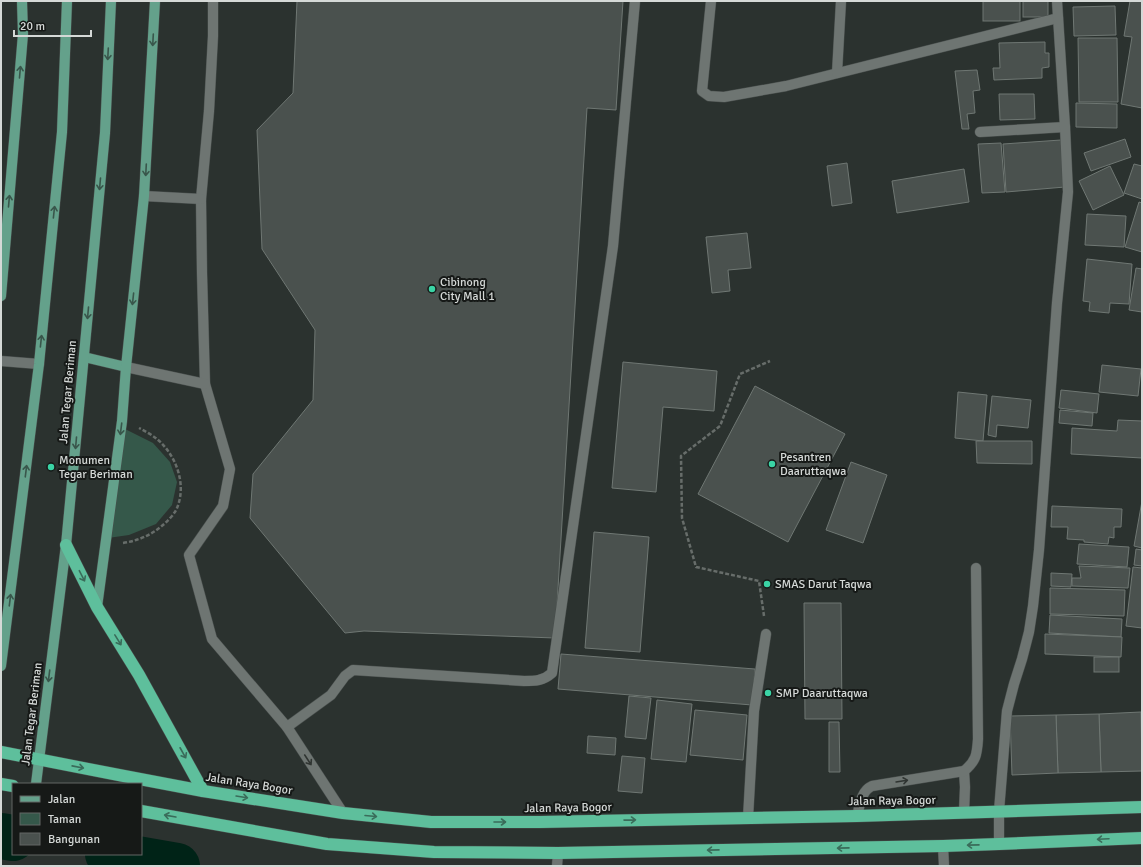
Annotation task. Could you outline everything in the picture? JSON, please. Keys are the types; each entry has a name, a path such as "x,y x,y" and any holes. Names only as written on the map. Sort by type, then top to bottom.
{"highway":[{"path":"66,546 97,607 139,675 204,791"},
{"name":"Jalan Raya Bogor","path":"1,752 204,791 343,813 439,822 540,822 857,816 1142,808"},
{"path":"1,784 12,786"},
{"path":"142,811 326,844 434,852 558,853 943,846 1142,838"}],"main road":[{"path":"1,296 23,34 22,1"},
{"path":"1,666 2,646 39,364 62,132 67,1"},
{"name":"Jalan Tegar Beriman","path":"36,783 66,546 104,132 111,1"},
{"path":"97,607 122,421 126,367 144,196 155,1"},
{"path":"84,357 126,367"}],"street":[{"path":"213,1 209,111 202,199 205,384 230,469 223,506 189,555 212,639 287,727 343,813"},
{"path":"287,727 331,695 345,676 353,670 524,681 547,678 552,673 612,246 635,1"},
{"path":"711,1 702,90 709,96 724,97 786,86 1058,18"},
{"path":"837,73 841,1"},
{"path":"999,844 999,811 1007,711 1029,632 1033,606 1057,303 1068,192 1057,1"},
{"path":"980,132 1065,126"},
{"path":"144,196 202,199"},
{"path":"1,361 39,364"},
{"path":"126,367 205,384"},
{"path":"857,816 863,794 872,786 964,771 975,760 978,749 976,568"},
{"path":"748,818 754,711 766,634"},
{"path":"964,771 964,813"},
{"path":"943,846 944,866"},
{"path":"557,866 558,853"}],"path":[{"path":"766,634 758,581 696,567 682,518 681,456 720,426 740,374 770,361"},
{"path":"106,543 120,544 136,541 150,535 167,522 177,509 181,494 181,482 177,468 168,452 158,439 122,421"}],"green space":[{"path":"123,428 153,443 170,462 177,482 172,505 156,524 129,535 108,538"}],"building":[{"name":"Cibinong City Mall 1","path":"297,1 623,1 616,110 587,108 555,638 364,631 345,633 250,518 253,474 313,400 315,330 262,249 257,130 293,93"},
{"path":"983,1 1020,1 1020,21 983,21"},
{"path":"1023,1 1048,1 1048,17 1023,17"},
{"path":"1130,1 1142,1 1142,108 1121,104 1132,37 1124,36"},
{"path":"1115,6 1116,35 1074,36 1073,7"},
{"path":"1078,38 1117,38 1118,102 1079,102"},
{"path":"1045,42 1045,53 1049,53 1049,67 1042,68 1042,78 994,80 993,68 1000,68 999,43"},
{"path":"977,70 980,90 973,91 975,113 967,114 969,129 962,129 955,71"},
{"path":"999,94 1034,94 1035,119 1000,120"},
{"path":"1076,103 1117,104 1117,128 1076,127"},
{"path":"1125,139 1131,157 1091,171 1084,153"},
{"path":"1061,140 1065,187 1006,192 1003,144"},
{"path":"1001,143 1005,192 982,193 978,144"},
{"path":"847,163 852,203 832,206 827,166"},
{"path":"1134,164 1142,166 1142,199 1124,193"},
{"path":"1110,166 1124,195 1093,210 1079,181"},
{"path":"964,169 969,202 897,213 892,181"},
{"path":"1139,202 1142,203 1142,252 1125,247"},
{"path":"1087,214 1126,216 1124,247 1085,245"},
{"path":"747,233 751,268 728,270 730,291 712,293 706,237"},
{"path":"1087,259 1132,264 1129,304 1110,303 1109,313 1089,311 1090,302 1083,301"},
{"path":"1136,268 1142,269 1142,312 1129,310"},
{"path":"623,362 717,371 714,411 663,407 656,492 612,488"},
{"path":"1102,365 1141,369 1138,396 1099,392"},
{"name":"Pesantren Daaruttaqwa","path":"755,386 845,434 788,542 698,494"},
{"path":"1061,390 1099,394 1097,413 1059,408"},
{"path":"958,392 987,395 983,441 955,438"},
{"path":"992,396 1031,400 1028,428 997,425 996,437 988,435"},
{"path":"1060,410 1093,413 1092,426 1059,423"},
{"path":"1118,420 1142,421 1142,458 1071,454 1072,428 1117,431"},
{"path":"976,441 1032,441 1032,464 977,463"},
{"path":"851,462 887,475 863,543 826,530"},
{"path":"1142,501 1142,548 1134,546"},
{"path":"1052,506 1122,509 1121,527 1114,527 1114,538 1109,537 1108,544 1067,539 1068,527 1051,527"},
{"path":"594,532 649,537 640,652 585,648"},
{"path":"1079,544 1129,547 1127,567 1077,564"},
{"path":"1136,549 1142,550 1142,566 1134,565"},
{"path":"1079,566 1130,568 1128,588 1072,586 1072,578 1081,578"},
{"path":"1133,567 1142,568 1142,628 1126,626"},
{"path":"1051,573 1072,574 1071,587 1051,586"},
{"path":"1050,588 1125,590 1124,616 1050,614"},
{"path":"804,603 841,603 842,719 805,719"},
{"path":"1050,615 1122,619 1121,637 1049,633"},
{"path":"1045,634 1122,637 1121,657 1045,654"},
{"path":"561,654 755,669 752,705 558,689"},
{"path":"1094,657 1119,657 1119,672 1094,672"},
{"path":"629,696 651,698 646,739 625,737"},
{"path":"657,700 692,704 686,762 651,759"},
{"path":"695,710 747,715 743,760 690,755"},
{"path":"1141,712 1142,771 1101,772 1099,714"},
{"path":"1099,714 1101,772 1058,773 1056,715"},
{"path":"1056,715 1058,773 1012,775 1010,716"},
{"path":"829,722 839,722 840,772 829,772"},
{"path":"588,736 616,738 615,755 587,753"},
{"path":"622,756 645,758 642,793 618,791"}],"waterway":[{"path":"1,836 12,838"},
{"path":"114,855 177,866"}],"place":[{"name":"Cibinong City Mall 1","path":"432,289"},
{"name":"Pesantren Daaruttaqwa","path":"772,464"},
{"name":"Monumen Tegar Beriman","path":"51,467"},
{"name":"SMAS Darut Taqwa","path":"767,584"},
{"name":"SMP Daaruttaqwa","path":"768,693"}]}
